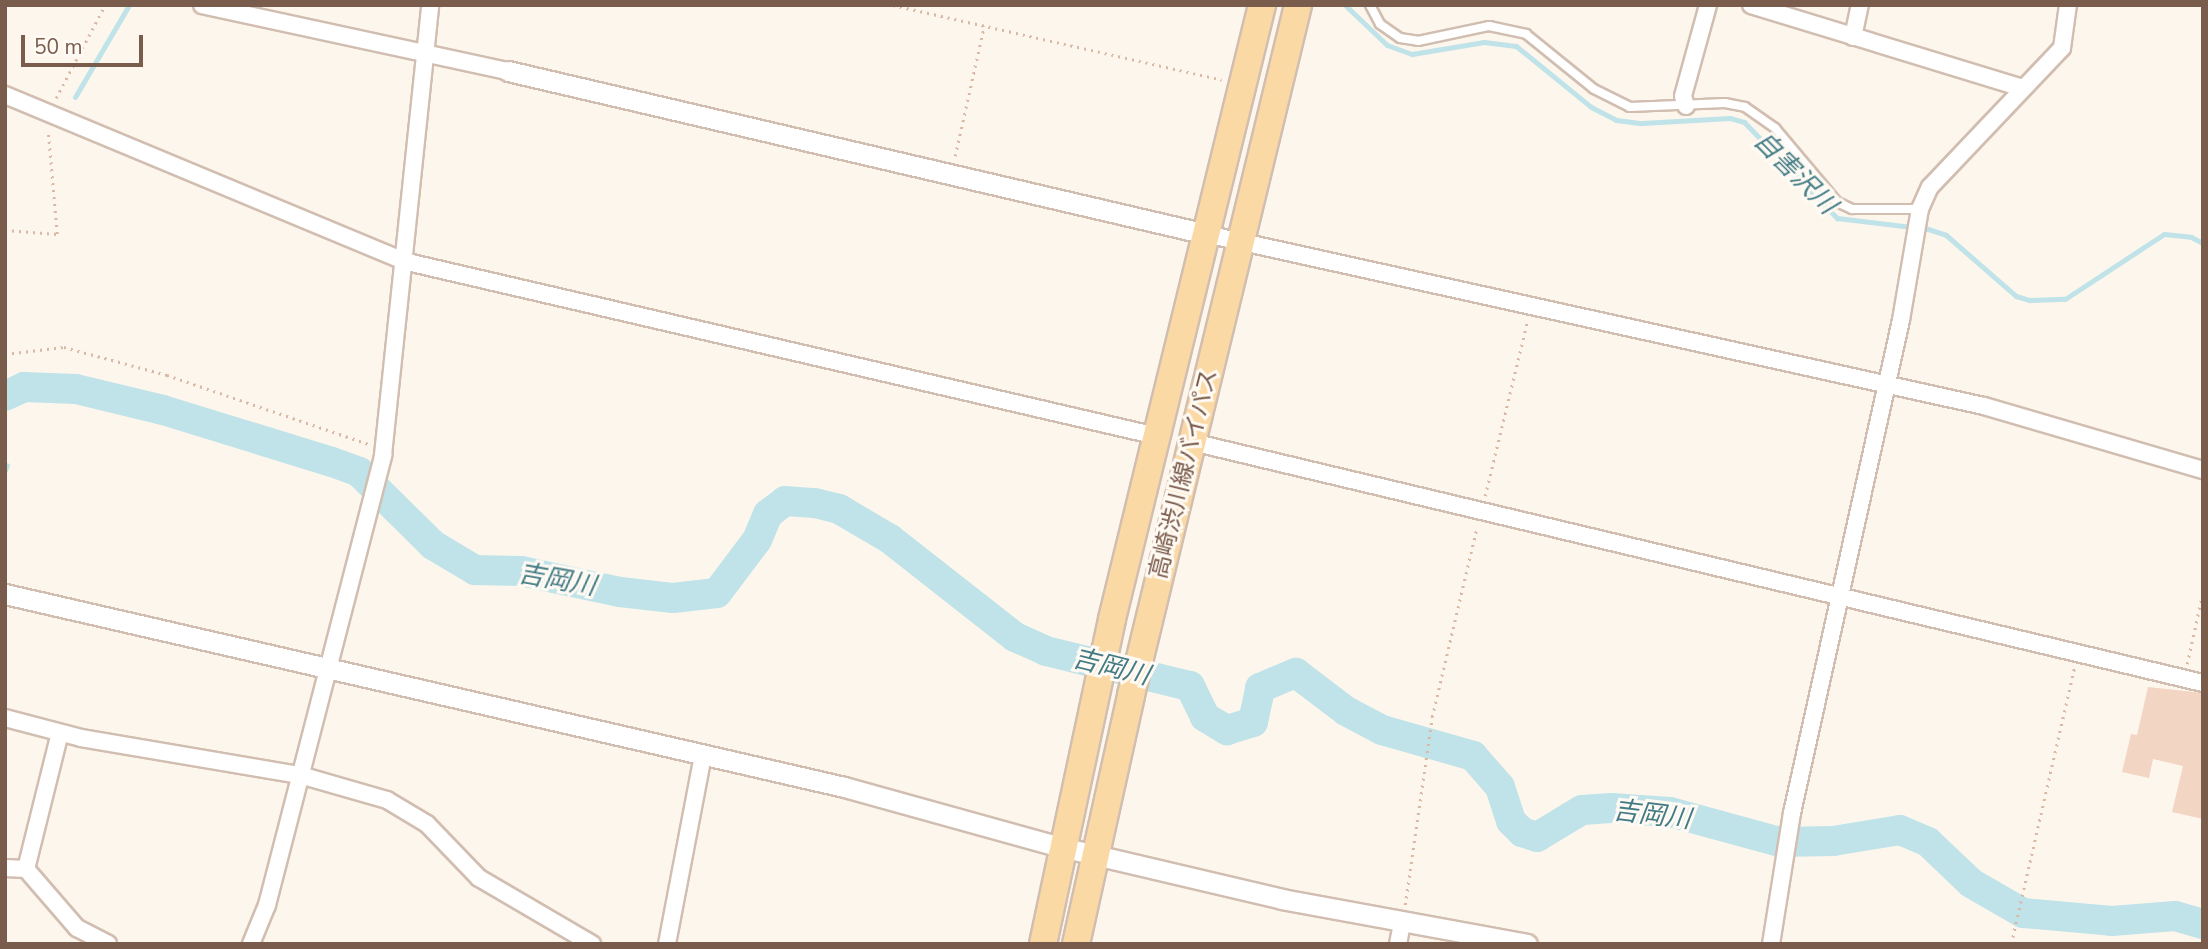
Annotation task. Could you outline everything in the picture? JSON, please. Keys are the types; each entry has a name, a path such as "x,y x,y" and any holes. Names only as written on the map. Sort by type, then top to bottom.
{"main road":[{"name":"高崎渋川線バイパス","path":"1043,944 1061,847 1112,619 1262,5"},
{"name":"高崎渋川線バイパス","path":"1076,944 1093,854 1298,5"}],"street":[{"path":"202,5 508,71 1530,309 1984,406 2203,470"},
{"path":"251,944 267,905 325,667 383,452 430,5"},
{"path":"1686,106 1683,96 1708,5"},
{"path":"1751,5 2022,88"},
{"path":"1853,37 1860,5"},
{"path":"1771,944 1792,813 1920,215 1930,187 2062,48 2068,5"},
{"path":"5,95 47,116 404,261 1157,436"},
{"path":"1192,442 1841,594 2203,683"},
{"path":"5,594 703,755 1061,847 1402,923 1527,944"},
{"path":"5,718 60,733 300,775 387,800 427,824 479,878 592,944"},
{"path":"26,869 60,733"},
{"path":"667,944 703,755"},
{"path":"5,868 26,869"},
{"path":"26,869 76,936 108,944"},
{"path":"1398,944 1402,923"}],"lane":[{"path":"1370,5 1380,24 1400,38 1418,41 1473,28 1505,29 1534,39 1611,100 1655,109 1724,103 1745,107 1775,128 1837,202 1852,209 1920,215"}],"path":[{"path":"5,230 57,234 47,116 105,5"},
{"path":"893,5 1242,85"},
{"path":"951,175 984,26"},
{"path":"5,354 64,347 167,375 383,452"},
{"path":"2184,678 2203,592"},
{"path":"2011,944 2078,651"},
{"path":"1402,923 1432,717"}],"building":[{"path":"2148,687 2203,693 2203,819 2172,812 2183,766 2153,759 2149,778 2122,772 2131,734 2137,735"}],"waterway":[{"path":"75,97 129,5"},
{"name":"自害沢川","path":"1345,5 1387,45 1412,54 1484,42 1516,46 1591,107 1616,120 1642,123 1730,118 1744,122 1837,218 1928,229 1946,235 2016,296 2029,300 2065,299 2164,234 2191,237 2203,243"},
{"name":"吉岡川","path":"5,396 24,387 76,389 163,410 332,462 359,472 433,545 475,570 521,571 620,592 673,598 717,593 757,540 768,514 785,501 815,503 839,509 890,539 1015,637 1046,651 1190,686 1205,717 1227,730 1253,722 1260,688 1296,673 1346,711 1382,730 1473,756 1500,787 1511,821 1522,832 1537,837 1582,810 1611,808 1670,812 1780,842 1833,841 1900,830 1928,842 1971,883 2023,913 2112,921 2175,916 2203,924"},
{"path":"5,470 7,465"}]}
